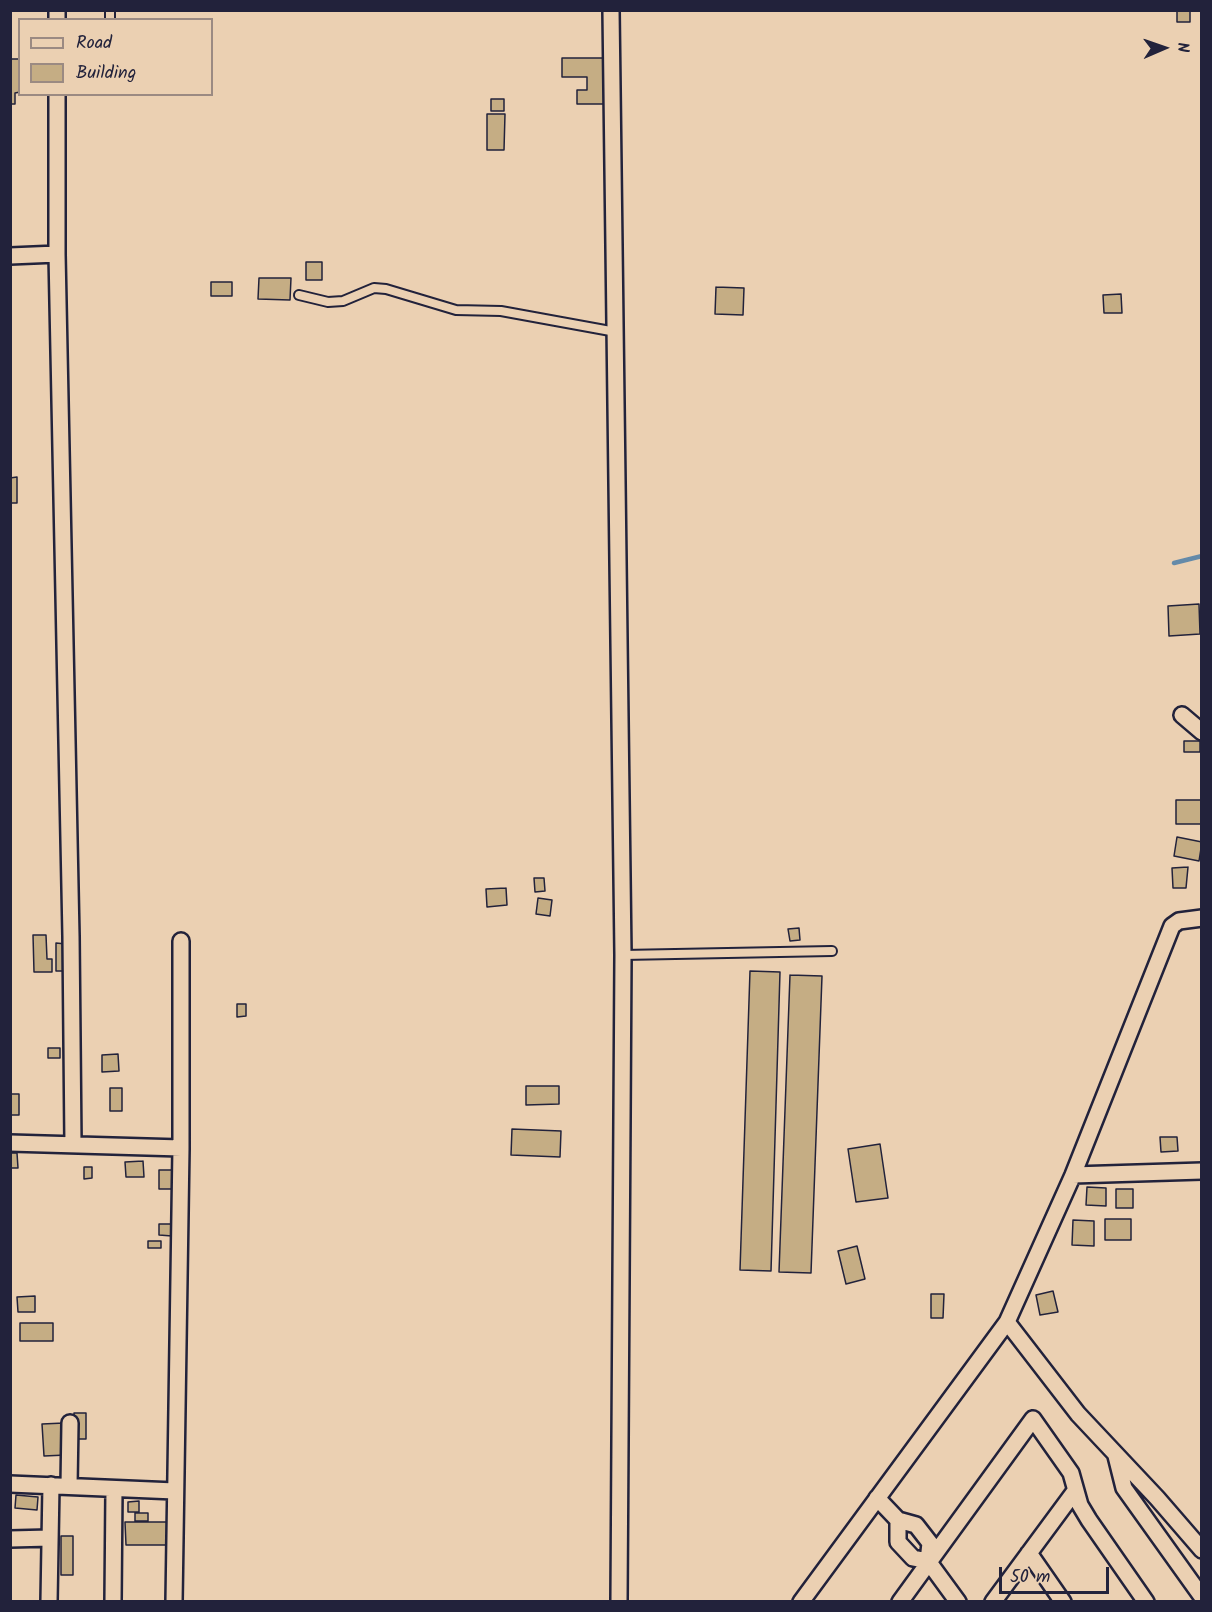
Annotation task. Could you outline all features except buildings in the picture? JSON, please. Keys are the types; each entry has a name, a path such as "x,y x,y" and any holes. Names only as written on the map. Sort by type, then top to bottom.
{"street":[{"path":"611,10 623,955 619,1602"},
{"path":"57,96 57,254 71,925 73,1145"},
{"path":"10,256 57,254"},
{"path":"1182,715 1202,732"},
{"path":"801,1602 1008,1322 1073,1175 1172,926 1179,921 1202,918"},
{"path":"174,1602 181,1148 181,941"},
{"path":"10,1143 181,1148"},
{"path":"1073,1175 1202,1170"},
{"path":"1008,1322 1078,1414 1202,1550"},
{"path":"900,1602 1033,1419 1071,1473 1075,1491 1089,1520 1146,1602"},
{"path":"69,1486 70,1423"},
{"path":"1115,1453 1124,1488 1202,1597"},
{"path":"10,1484 175,1491"},
{"path":"49,1602 51,1485"},
{"path":"113,1602 114,1488"},
{"path":"993,1602 1075,1491"},
{"path":"877,1498 898,1520 916,1525 930,1543 928,1561"},
{"path":"898,1520 898,1542 913,1558 928,1561 958,1602"},
{"path":"10,1539 50,1538"},
{"path":"1029,1553 1063,1602"}],"lane":[{"path":"299,296 328,302 343,301 374,288 386,289 456,310 501,311 616,332"},
{"path":"623,955 832,951"}],"waterway":[{"path":"1174,563 1202,556"}]}
